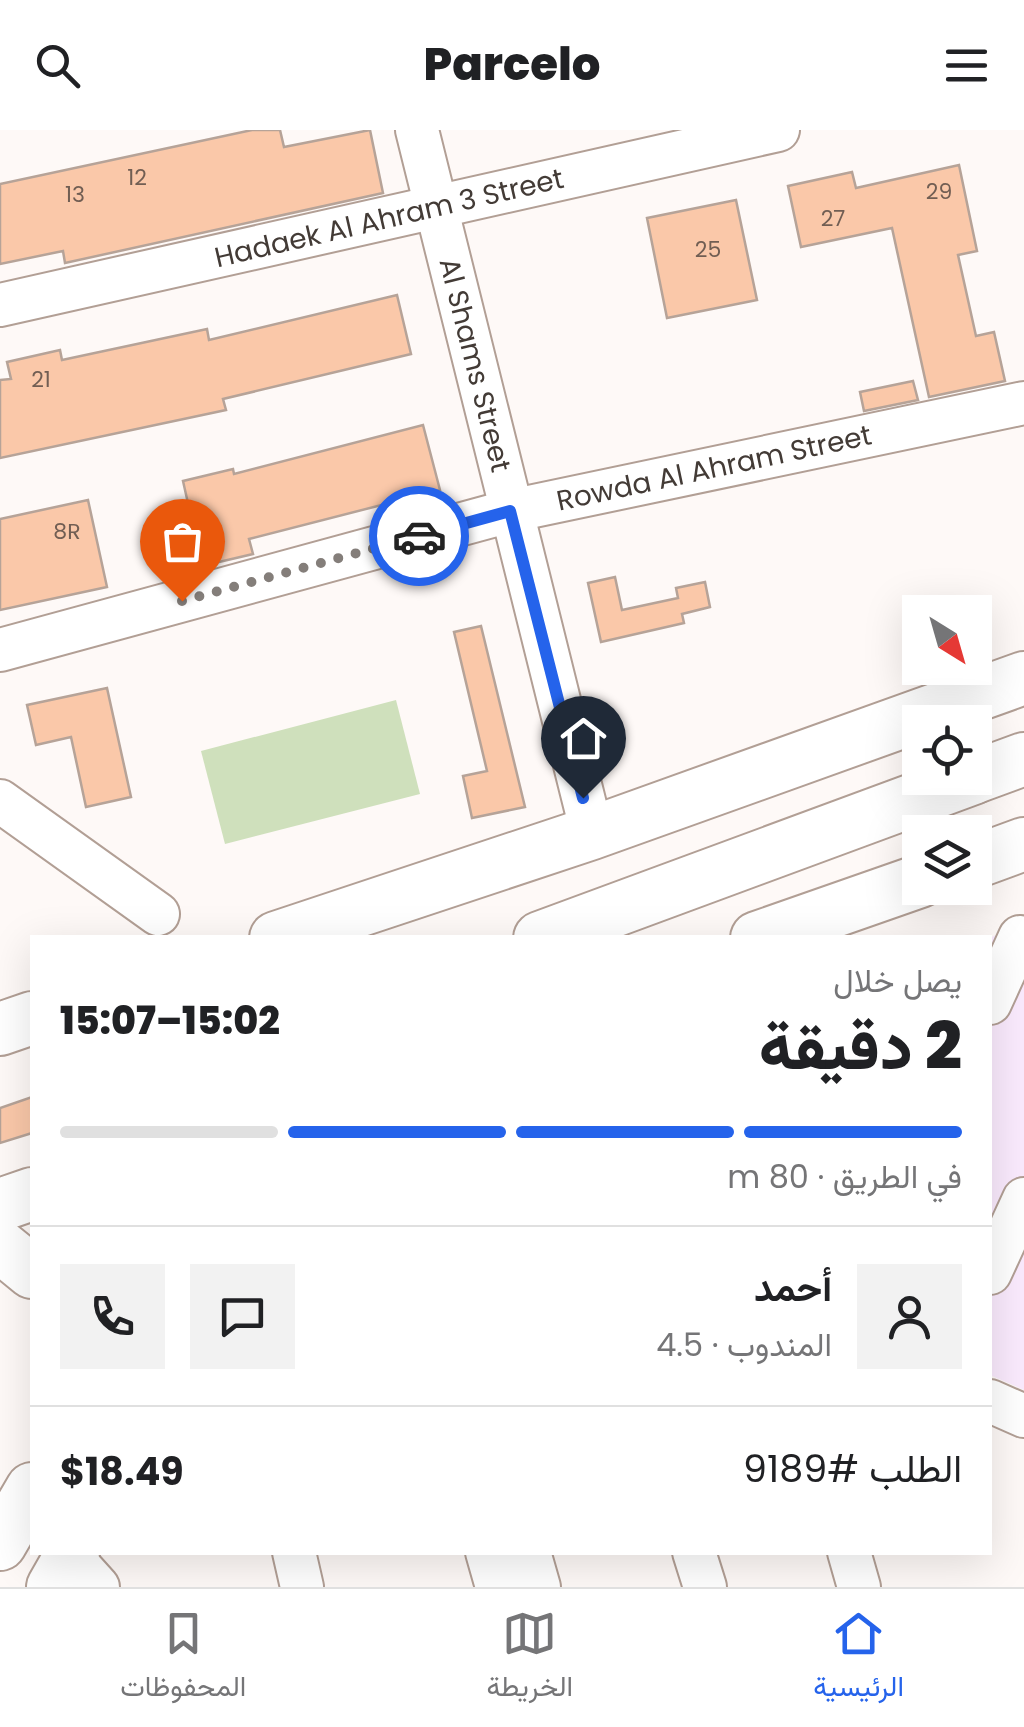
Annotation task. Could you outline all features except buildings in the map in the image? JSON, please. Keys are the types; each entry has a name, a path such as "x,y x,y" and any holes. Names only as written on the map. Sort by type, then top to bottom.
{"main road":[{"path":"285,935 592,833 1024,678"},
{"path":"992,770 1024,758"},
{"path":"548,935 925,795"},
{"path":"992,856 1024,844"},
{"path":"766,935 902,887"},
{"path":"0,1029 30,1019"},
{"path":"0,1064 30,1057"},
{"path":"0,1205 30,1195"},
{"path":"0,1246 30,1270"},
{"path":"0,1544 30,1492"}],"street":[{"name":"Al Shams Street","path":"417,130 592,833"},
{"name":"Hadaek Al Ahram 3 Street","path":"0,305 778,130"},
{"name":"Rowda Al Ahram Street","path":"0,650 510,511 1024,403"},
{"path":"0,801 158,914"},
{"path":"992,997 1011,939"},
{"path":"992,1269 1024,1199"},
{"path":"992,1402 1024,1416"},
{"path":"295,1555 302,1587"},
{"path":"488,1555 497,1587"},
{"path":"530,1555 539,1587"},
{"path":"695,1555 704,1587"},
{"path":"850,1555 859,1587"}],"shaded area":[{"path":"1024,924 1024,1390 992,1376 992,937"}],"green space":[{"path":"396,700 420,794 225,844 201,751"}],"way so far":[{"path":"182,601 419,536"}],"route":[{"path":"419,536 510,511 583,798"}]}
